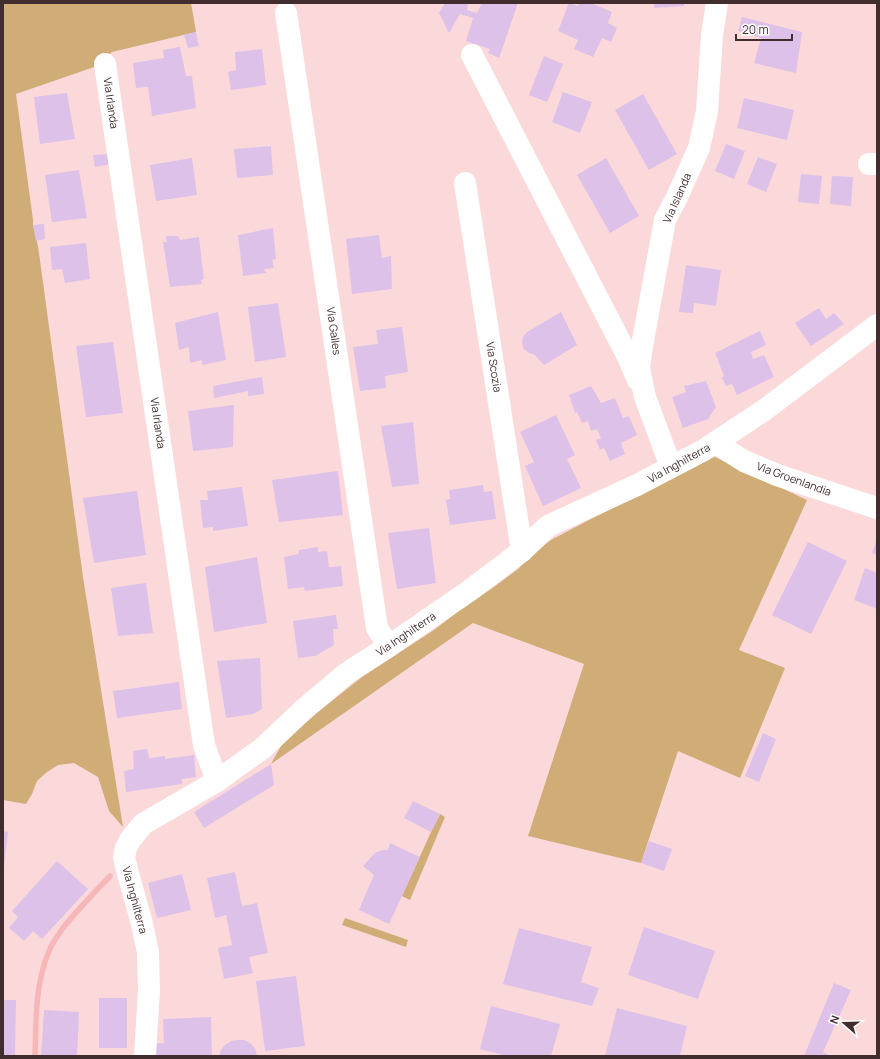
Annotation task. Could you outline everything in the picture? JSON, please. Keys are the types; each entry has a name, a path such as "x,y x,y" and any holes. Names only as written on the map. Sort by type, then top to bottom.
{"street":[{"name":"Via Islanda","path":"671,467 644,397 639,368 666,220 699,148 707,111 712,35 717,3"},
{"name":"Via Galles","path":"286,13 377,628 389,646"},
{"name":"Via Islanda","path":"472,55 627,355 644,393"},
{"name":"Via Irlanda","path":"105,64 204,745 218,781"},
{"name":"Via Scozia","path":"465,183 522,551"},
{"name":"Via Inghilterra","path":"145,1056 149,990 148,952 124,857 130,840 143,824 218,781 263,748 303,710 347,673 469,591 522,551 548,526 637,486 704,450 763,410 877,324"},
{"name":"Via Groenlandia","path":"716,442 744,461 777,475 877,508"}],"shaded area":[{"path":"3,3 191,3 196,32 112,52 97,66 16,94 83,577 123,827 109,811 98,777 74,763 58,765 47,772 37,781 26,804 3,800"},
{"path":"715,457 807,500 739,650 785,668 740,778 678,751 641,863 528,836 584,664 473,623 271,764 282,744 318,712 362,677 434,630 494,587 518,569 533,553 551,540 635,497 703,458"},
{"path":"440,814 445,817 410,900 402,896"},
{"path":"345,918 408,940 406,947 342,925"}],"building":[{"path":"445,3 468,3 467,10 477,13 482,3 518,3 499,58 488,53 490,49 466,41 473,18 460,14 449,33 439,13"},
{"path":"569,3 578,6 580,3 591,3 612,12 608,23 617,28 611,42 602,38 593,57 574,49 578,40 558,31"},
{"path":"654,3 684,3 684,6 654,8"},
{"path":"742,17 802,32 796,73 754,63 761,38 738,31"},
{"path":"196,32 199,46 188,48 184,35"},
{"path":"180,47 186,76 192,76 196,108 152,116 148,87 136,88 133,63 164,58 163,50"},
{"path":"262,49 266,85 231,90 228,72 236,70 235,52"},
{"path":"544,56 563,64 547,102 529,95"},
{"path":"563,92 592,102 580,133 552,122"},
{"path":"67,93 75,139 40,144 34,97"},
{"path":"643,94 677,154 649,170 615,110"},
{"path":"744,98 794,110 787,140 737,128"},
{"path":"726,144 745,151 734,179 715,171"},
{"path":"271,146 273,175 237,178 234,149"},
{"path":"110,154 112,164 95,167 93,155"},
{"path":"758,157 777,164 766,192 747,184"},
{"path":"192,158 197,195 156,201 150,165"},
{"path":"606,158 639,216 610,233 577,175"},
{"path":"79,170 87,218 52,222 45,175"},
{"path":"801,174 822,176 819,204 798,202"},
{"path":"832,176 853,177 851,206 830,204"},
{"path":"44,224 45,239 36,241 33,225"},
{"path":"273,228 276,259 272,260 274,268 264,269 266,273 243,276 238,235"},
{"path":"379,235 382,258 391,256 392,289 352,294 346,239"},
{"path":"166,236 178,236 180,240 199,237 204,279 201,280 202,284 170,287 163,242 167,242"},
{"path":"86,243 90,279 65,283 62,269 52,270 50,247"},
{"path":"686,265 721,270 716,306 694,303 693,313 679,312"},
{"path":"278,303 286,357 255,362 248,307"},
{"path":"819,308 826,319 834,313 844,324 811,346 795,323"},
{"path":"218,312 226,360 202,365 202,360 190,363 189,347 179,350 175,323"},
{"path":"561,312 577,345 544,365 535,355 529,353 523,348 523,337 527,332"},
{"path":"402,327 408,372 385,376 386,388 360,391 353,347 378,344 376,330"},
{"path":"760,331 766,345 751,352 753,359 764,355 774,377 737,395 732,384 726,386 722,378 724,376 715,353"},
{"path":"113,342 123,413 86,417 76,346"},
{"path":"262,377 264,394 248,396 248,391 214,398 213,386"},
{"path":"706,381 716,407 708,419 683,428 672,397 686,392 684,386"},
{"path":"591,386 601,403 615,398 623,418 629,416 637,435 621,443 625,454 610,461 604,448 600,450 596,440 601,438 597,429 591,431 588,421 582,423 577,412 575,413 569,395"},
{"path":"234,405 233,447 193,451 188,411"},
{"path":"556,415 575,455 567,459 581,488 543,506 525,466 534,462 520,432"},
{"path":"413,422 419,484 392,487 381,426"},
{"path":"338,471 343,515 279,522 272,480"},
{"path":"483,485 484,492 492,491 496,519 450,525 446,500 450,499 449,490"},
{"path":"242,487 248,526 213,531 213,527 203,528 200,500 208,500 207,491"},
{"path":"137,491 146,555 94,563 83,498"},
{"path":"429,528 436,583 397,589 388,533"},
{"path":"877,539 877,555 872,553"},
{"path":"808,542 847,561 811,634 772,615"},
{"path":"318,547 318,552 327,551 329,567 341,566 343,586 305,591 304,587 288,589 284,557 299,554 299,550"},
{"path":"257,557 267,623 214,632 205,567"},
{"path":"865,568 877,573 877,609 854,600"},
{"path":"146,583 153,633 118,636 111,588"},
{"path":"336,615 338,629 333,629 334,645 315,656 298,658 293,621"},
{"path":"260,658 262,709 253,714 226,718 217,661"},
{"path":"179,682 182,709 117,718 113,691"},
{"path":"763,733 776,739 759,782 745,776"},
{"path":"147,749 149,758 165,756 165,759 194,755 196,777 182,779 182,784 126,792 124,771 134,769 133,751"},
{"path":"271,764 274,785 204,828 194,812"},
{"path":"413,801 440,814 431,832 404,818"},
{"path":"3,831 8,832 4,866 3,866"},
{"path":"649,841 672,849 664,871 641,863"},
{"path":"390,843 420,857 389,924 359,910 374,875 363,866 375,853 382,850 388,850"},
{"path":"57,861 88,889 42,939 33,931 24,941 9,928 18,917 12,911"},
{"path":"235,872 242,906 257,903 268,953 249,957 253,973 224,979 218,948 232,945 226,915 215,918 207,878"},
{"path":"182,874 191,910 157,918 148,883"},
{"path":"644,927 715,951 698,999 628,975"},
{"path":"519,928 592,947 581,982 599,988 592,1006 503,984"},
{"path":"296,976 305,1046 265,1051 256,981"},
{"path":"834,983 851,990 823,1052 830,1056 804,1056"},
{"path":"99,998 127,998 127,1048 99,1048"},
{"path":"3,1000 16,1000 15,1056 3,1056"},
{"path":"491,1006 560,1024 551,1056 507,1056 480,1049"},
{"path":"617,1008 687,1026 680,1056 605,1056"},
{"path":"44,1010 79,1012 77,1056 41,1056"},
{"path":"211,1017 212,1056 149,1056 150,1044 164,1043 163,1019"},
{"path":"244,1040 250,1043 255,1048 257,1056 219,1056 225,1045 231,1041"}],"waterway":[{"path":"35,1056 37,1003 41,976 49,951 63,928 110,876"}]}
